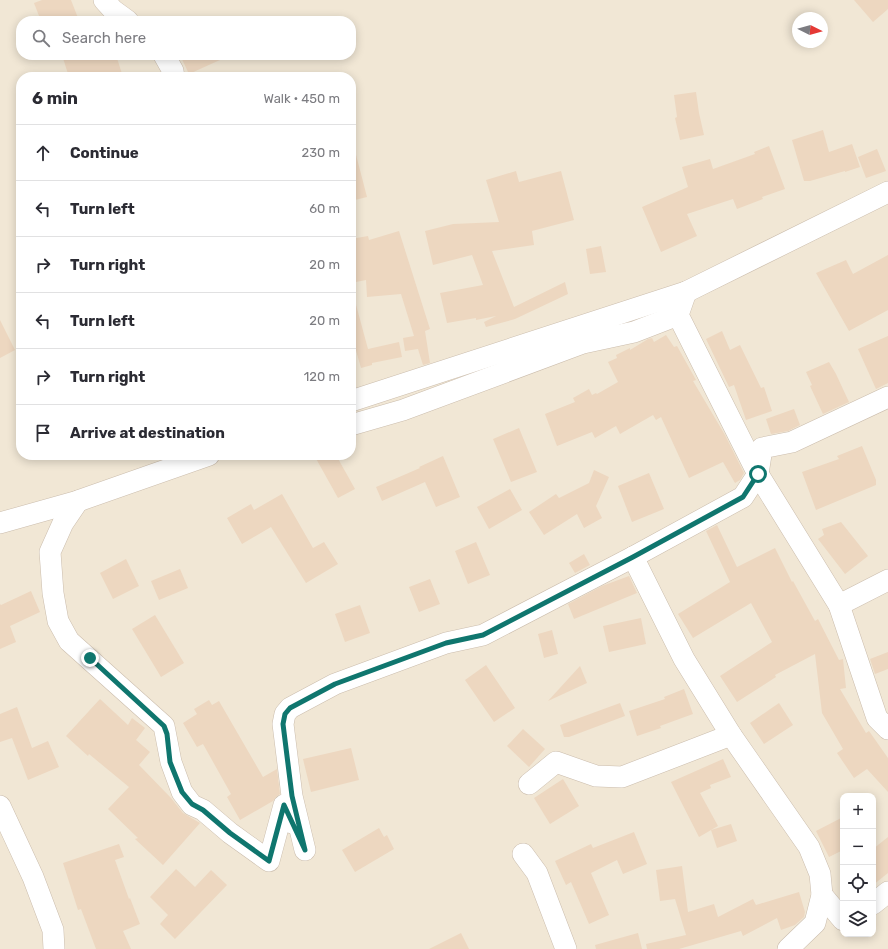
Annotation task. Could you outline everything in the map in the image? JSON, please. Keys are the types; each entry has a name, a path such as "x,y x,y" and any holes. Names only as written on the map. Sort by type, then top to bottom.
{"street":[{"path":"104,0 112,10 121,16"},
{"path":"167,60 173,72"},
{"path":"356,399 686,292 888,192"},
{"path":"686,292 678,315 758,474 838,605 877,718 888,729"},
{"path":"356,423 402,410 583,343 634,332 678,315"},
{"path":"78,501 63,523 50,552 52,593 58,621 69,641 164,726 167,734 170,762 182,792 192,804 203,810 230,833 269,861 284,805 305,850 292,796 283,724 285,714 290,708 335,684 446,643 483,635 633,557 743,497 758,474 762,448 792,442 888,397"},
{"path":"0,524 78,501 195,460"},
{"path":"633,557 684,659 731,735 809,847 820,874 822,895 815,923 788,949"},
{"path":"838,605 888,580"},
{"path":"529,784 556,762 596,776 622,777 731,735"},
{"path":"0,806 33,877 53,930 54,949"},
{"path":"523,854 537,873 566,949"},
{"path":"876,902 888,892"},
{"path":"822,895 840,916"}],"shaded area":[{"path":"0,0 888,0 888,949 0,949"}],"building":[{"path":"42,0 71,0 77,16 39,16 34,3"},
{"path":"854,0 888,0 888,9 873,22"},
{"path":"64,60 118,60 121,72 67,72"},
{"path":"182,60 220,60 193,72 188,72"},
{"path":"696,92 704,135 680,140 675,118 677,117 674,95"},
{"path":"823,130 829,152 852,144 860,167 810,181 804,181 792,140"},
{"path":"769,146 785,189 762,197 763,199 737,209 733,199 687,214 697,236 661,252 642,207 688,187 682,167 710,159 713,169 755,154 754,152"},
{"path":"877,149 886,171 866,178 858,157"},
{"path":"356,155 367,197 356,200"},
{"path":"516,171 519,182 561,171 574,220 532,231 534,245 492,251 514,307 565,282 568,294 515,319 486,327 484,322 496,316 447,323 440,293 483,285 472,255 433,265 425,231 453,224 499,222 486,180"},
{"path":"399,231 430,329 425,331 430,363 423,365 418,349 405,351 403,338 414,336 401,294 367,297 366,280 356,282 356,238 368,236 369,240"},
{"path":"601,246 606,272 590,274 586,249"},
{"path":"888,255 888,310 849,331 816,273 846,260 853,274"},
{"path":"356,305 368,349 399,342 402,357 372,363 372,365 361,368 356,350"},
{"path":"0,320 15,350 0,358"},
{"path":"722,331 730,350 740,345 761,388 764,387 772,411 746,420 734,385 729,387 706,339"},
{"path":"666,335 674,347 677,346 696,380 693,381 725,435 744,473 740,480 735,483 723,462 689,478 661,417 656,420 653,415 620,434 616,426 595,438 592,432 557,446 545,414 575,402 573,398 589,389 592,395 597,394 618,382 608,362 617,358 616,355 630,348 630,350 648,339 652,338 654,342"},
{"path":"888,336 888,383 876,389 858,349"},
{"path":"829,362 849,402 823,414 810,386 812,385 806,372"},
{"path":"794,409 800,425 788,431 771,434 766,419"},
{"path":"519,428 537,472 511,482 493,439"},
{"path":"862,446 876,480 876,485 816,510 802,472 839,459 837,456"},
{"path":"443,456 460,497 436,507 425,482 382,501 376,487 420,468 419,467"},
{"path":"317,460 339,460 355,489 338,498"},
{"path":"594,470 609,477 596,506 602,518 584,528 577,514 544,535 529,512 556,494 559,498 589,483"},
{"path":"649,473 664,509 632,522 618,486"},
{"path":"510,489 522,510 489,529 477,507"},
{"path":"282,494 313,548 324,542 338,564 306,583 271,527 242,544 227,518 251,504 254,510"},
{"path":"841,522 868,556 845,574 818,539 824,535 822,529"},
{"path":"717,525 737,567 775,548 792,582 793,581 815,621 818,619 839,660 843,659 846,688 840,689 866,733 869,731 888,758 888,792 867,769 854,778 837,753 843,749 822,713 815,654 775,675 776,677 737,702 720,676 772,642 751,603 693,638 678,614 730,582 706,531"},
{"path":"476,542 490,575 468,584 455,551"},
{"path":"584,554 590,565 575,573 569,563"},
{"path":"126,559 139,586 113,599 100,573"},
{"path":"180,569 188,588 159,600 151,581"},
{"path":"629,576 637,593 574,619 568,604 602,586"},
{"path":"430,579 440,604 419,612 409,587"},
{"path":"31,591 40,612 10,626 16,642 0,649 0,604 1,605"},
{"path":"360,605 370,633 345,642 335,614"},
{"path":"155,615 184,663 161,677 132,629"},
{"path":"641,618 646,644 609,652 603,626"},
{"path":"552,630 558,654 544,658 538,634"},
{"path":"888,652 888,669 875,674 870,659"},
{"path":"486,665 515,708 494,722 465,680"},
{"path":"580,666 587,683 548,701"},
{"path":"684,689 693,714 660,726 661,728 637,736 629,711 665,699 664,697"},
{"path":"100,699 128,725 132,718 145,728 136,740 150,752 139,765 171,798 183,813 200,823 163,865 135,839 138,838 108,809 129,787 89,754 88,756 66,736"},
{"path":"209,700 212,705 219,701 263,777 277,769 280,794 273,801 240,820 227,797 231,794 203,744 197,747 183,723 197,714 194,709"},
{"path":"620,703 625,716 569,737 564,737 560,725"},
{"path":"779,703 793,725 764,744 750,723"},
{"path":"17,707 32,748 48,741 59,767 28,780 12,738 0,742 0,714"},
{"path":"523,729 545,749 529,767 507,746"},
{"path":"351,748 359,780 311,792 303,759"},
{"path":"723,759 731,777 710,785 711,788 700,793 718,826 699,837 671,782"},
{"path":"563,779 579,806 550,824 534,798"},
{"path":"840,819 840,852 829,857 816,831"},
{"path":"731,824 737,841 717,848 711,830"},
{"path":"379,828 384,837 387,835 394,849 355,872 342,850"},
{"path":"634,832 647,864 623,874 617,860 591,873 609,915 589,924 571,882 566,885 555,861 591,844 593,848"},
{"path":"888,837 888,873 876,883 876,865 876,847"},
{"path":"119,844 124,857 115,860 140,924 123,931 131,949 96,949 81,909 78,910 63,863"},
{"path":"682,866 688,912 714,904 718,917 753,899 756,905 799,892 805,912 804,917 795,925 781,930 777,918 743,936 741,931 679,949 647,949 646,944 686,935 675,899 660,901 656,870"},
{"path":"176,869 195,887 211,870 227,885 175,939 160,924 168,915 150,897"},
{"path":"461,933 469,949 429,949"},
{"path":"638,933 642,949 596,949 595,945"}],"route":[{"path":"90,658 164,726 167,734 170,762 182,792 192,804 203,810 230,833 269,861 284,805 305,850 292,796 283,724 285,714 290,708 335,684 446,643 483,635 633,557 743,497 758,474"}]}
